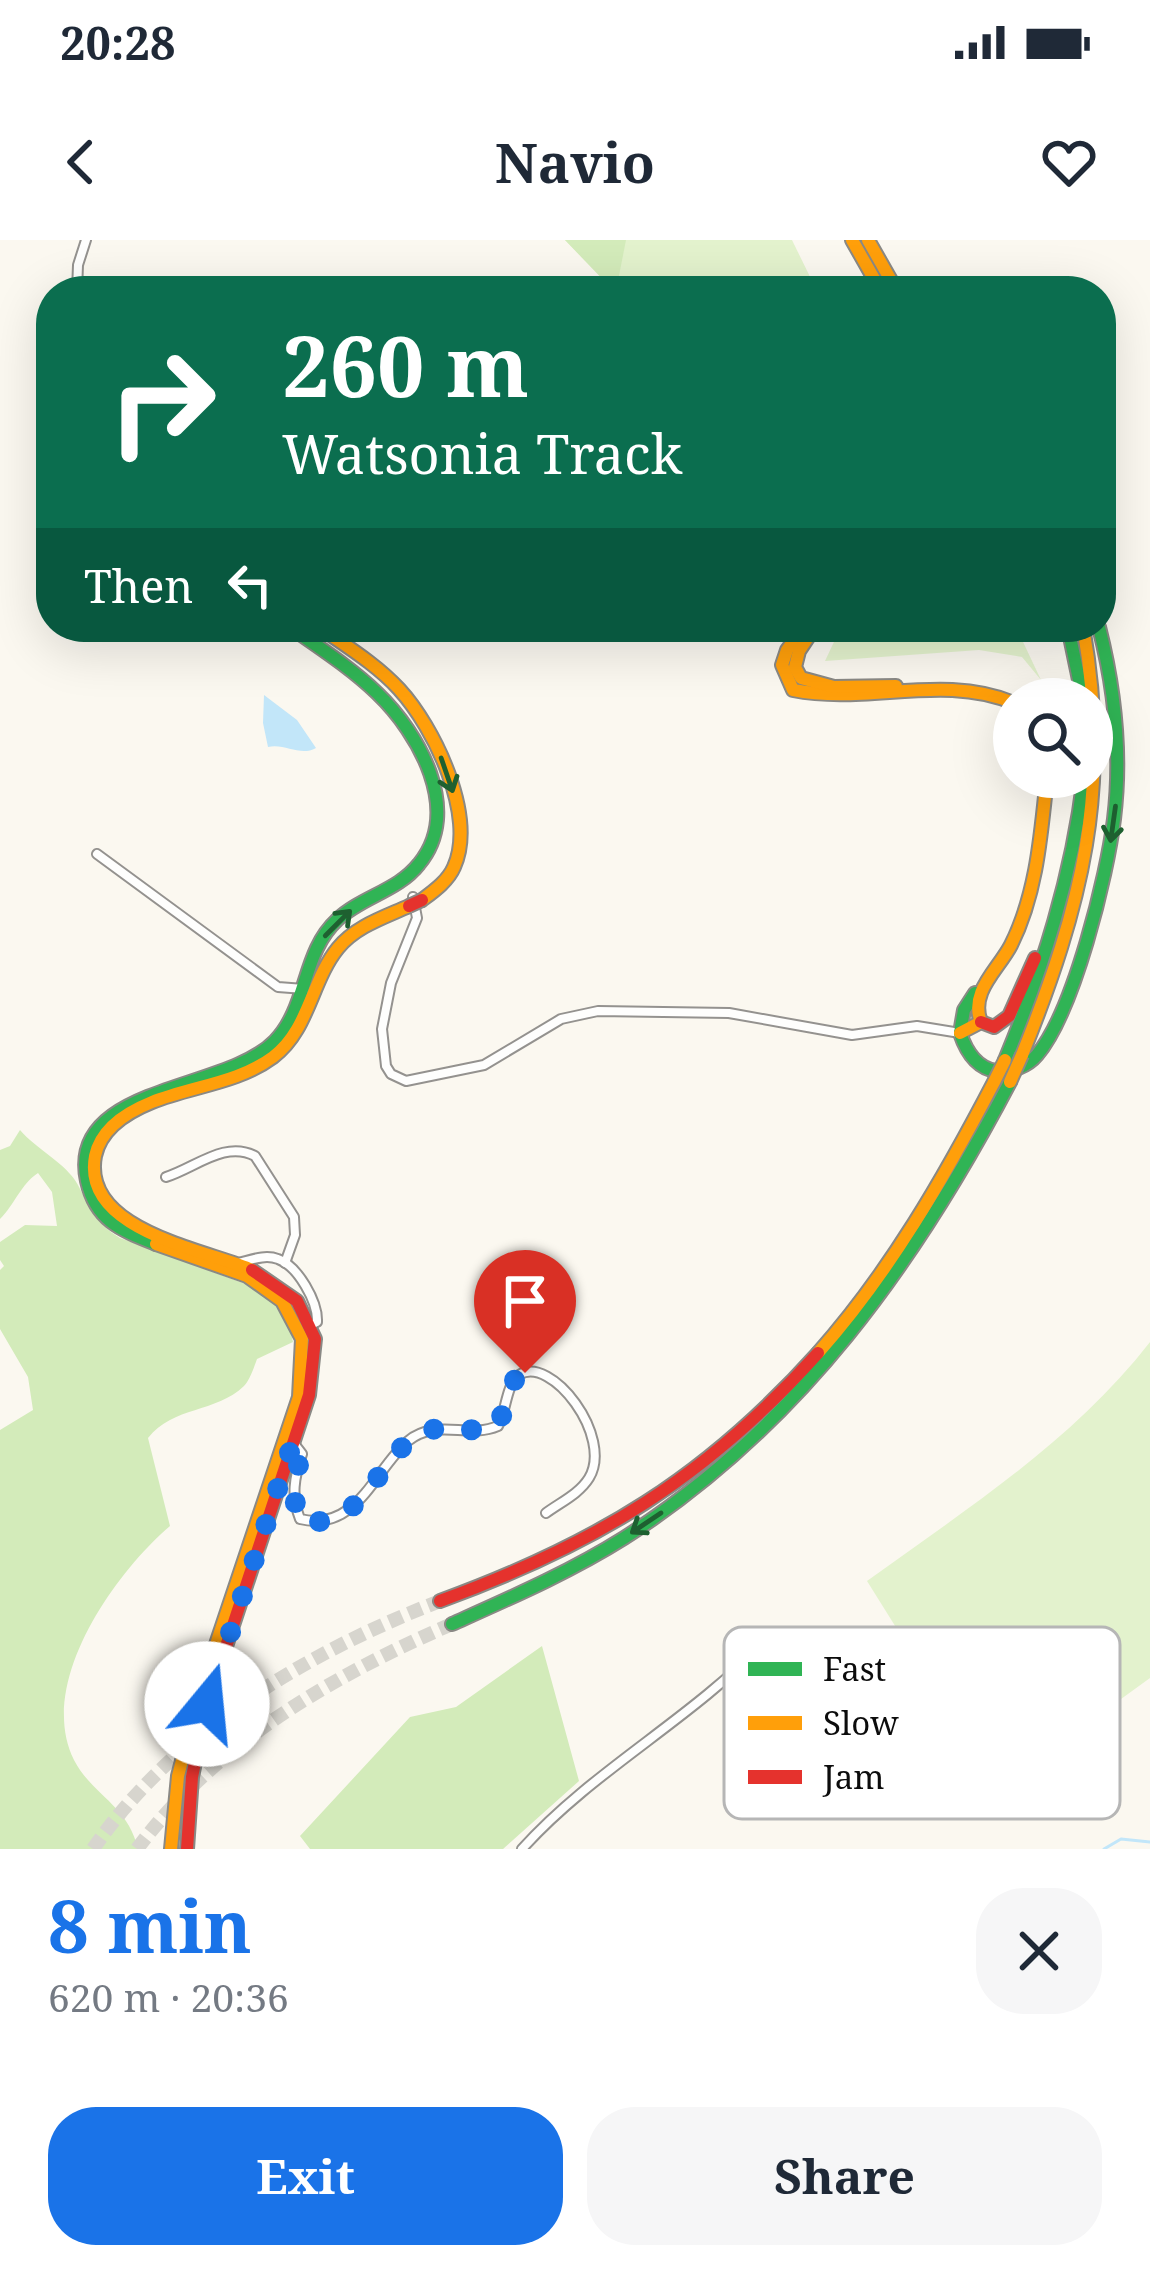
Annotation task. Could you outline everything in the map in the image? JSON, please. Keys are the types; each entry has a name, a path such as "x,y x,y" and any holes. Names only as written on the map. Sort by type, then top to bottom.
{"main road":[{"path":"853,240 872,276"},
{"path":"870,240 888,276"},
{"path":"171,1849 200,1695 289,1440 304,1368 305,1327 282,1287 265,1274 117,1217 96,1189 97,1148 113,1125 137,1109 245,1073 277,1054 297,1030 328,928 420,865 434,835 437,797 423,751 394,708 310,642"},
{"path":"305,1327 279,1296 254,1278 112,1225 93,1202 84,1168 89,1144 106,1118 134,1101 260,1056 288,1026 346,940 449,876 460,846 459,814 440,754 405,694 338,642"},
{"path":"793,642 781,658 781,671 793,690 835,695 981,690 993,694"},
{"path":"803,642 795,652 796,675 817,686 982,686 993,691"},
{"path":"1071,642 1079,678"},
{"path":"452,1624 561,1574 629,1535 722,1467 780,1415 846,1343 904,1266 966,1168 1010,1082 1064,948 1092,835 1097,720 1085,642"},
{"path":"1042,798 1025,900 1000,957 966,1006 958,1034 968,1054 988,1068 1005,1071 1032,1060 1047,1039 1106,864 1118,789 1116,708 1102,642"},
{"path":"1042,798 1031,894 1012,943 977,1001 981,1022 994,1027 1005,1021 1029,975 1061,880 1077,798"},
{"path":"440,1601 541,1562 611,1526 706,1462 818,1354 890,1262 951,1164 1005,1060 1059,917 1076,842 1079,798"},
{"path":"958,1034 981,1022"},
{"path":"187,1849 188,1764"}],"street":[{"path":"78,276 86,240"},
{"path":"97,854 278,987 309,990"},
{"path":"415,901 418,918 391,983 382,1029 386,1066 399,1079 416,1080 484,1065 561,1018 598,1011 729,1013 852,1035 907,1027 958,1034"},
{"path":"166,1178 226,1151 256,1156 296,1226 285,1263"},
{"path":"239,1263 265,1257 285,1263 317,1309 317,1322 305,1327"},
{"path":"289,1440 302,1454 293,1487 297,1512 300,1520 316,1522 365,1497 393,1457 420,1433 444,1427 485,1430 498,1426 515,1379 537,1373 570,1397 597,1445 587,1482 546,1513"},
{"path":"522,1849 614,1765 724,1682"}],"green space":[{"path":"565,240 792,240 810,276 600,276"},
{"path":"565,240 626,240 619,276 600,276"},
{"path":"834,642 1023,642 1040,678 1022,657 979,650 825,661"},
{"path":"20,1130 73,1177 95,1215 112,1233 262,1290 283,1313 293,1342 257,1359 246,1383 233,1395 170,1420 148,1438 170,1526 105,1601 73,1665 65,1698 65,1730 74,1760 126,1821 138,1849 0,1849 0,1430 33,1410 28,1377 0,1329 0,1270 4,1266 0,1242 25,1225 57,1226 52,1192 38,1173 0,1219 0,1150 10,1146"},
{"path":"1150,1342 1150,1678 1120,1700 1120,1627 896,1627 867,1581 1053,1442"},
{"path":"542,1646 579,1781 503,1849 310,1849 300,1836 410,1717 456,1707"}],"water":[{"path":"264,695 297,720 316,748 268,747"}],"waterway":[{"path":"1104,1849 1121,1839 1150,1842"}],"tunnel":[{"path":"93,1849 163,1767 248,1700 342,1645 440,1601"},
{"path":"137,1849 203,1776 279,1716 363,1666 452,1624"}],"traffic: fast":[{"path":"156,1244 112,1222 91,1195 87,1150 101,1126 124,1108 252,1058 275,1041 294,1012 326,933 347,912 410,873 432,843 436,797 407,729 367,684 312,642"},
{"path":"1071,642 1079,678"},
{"path":"960,1033 983,1066 1002,1071 1024,1065 1051,1035 1076,976 1104,874 1116,795 1116,722 1102,642"},
{"path":"1005,1060 1054,921 1081,798"},
{"path":"960,1033 964,1010 975,993"},
{"path":"452,1624 624,1538 745,1445 847,1336 892,1276 934,1214 1010,1082"}],"traffic: slow":[{"path":"852,240 872,276"},
{"path":"868,240 888,276"},
{"path":"341,642 371,663 412,705 438,749 456,798 460,846 454,867 422,900"},
{"path":"793,642 782,665 793,690 821,694 960,690 993,696"},
{"path":"805,642 795,667 801,678 834,687 896,686"},
{"path":"1022,1055 1061,948 1086,846 1094,741 1085,642"},
{"path":"960,1033 981,1022 982,991 1020,925 1036,863 1044,798"},
{"path":"252,1270 177,1244 126,1219 107,1202 96,1181 98,1146 109,1129 133,1111 245,1073 273,1057 295,1033 329,961 345,940 409,906"},
{"path":"1010,1082 1022,1055"},
{"path":"994,1082 1005,1060"},
{"path":"818,1353 869,1290 914,1223 994,1082"},
{"path":"156,1244 247,1276 282,1301 302,1339 299,1397 199,1695 178,1776 171,1849"}],"traffic: jam":[{"path":"409,906 422,900"},
{"path":"981,1022 994,1027 1009,1016 1035,958"},
{"path":"187,1849 192,1777 207,1704 309,1395 315,1339 297,1301 252,1270"},
{"path":"440,1601 549,1556 646,1502 734,1436 818,1353"}],"route":[{"path":"207,1704 293,1442 302,1454 293,1487 297,1512 300,1520 321,1520 365,1497 393,1457 420,1433 444,1427 485,1430 498,1426 515,1379 525,1373"}]}
